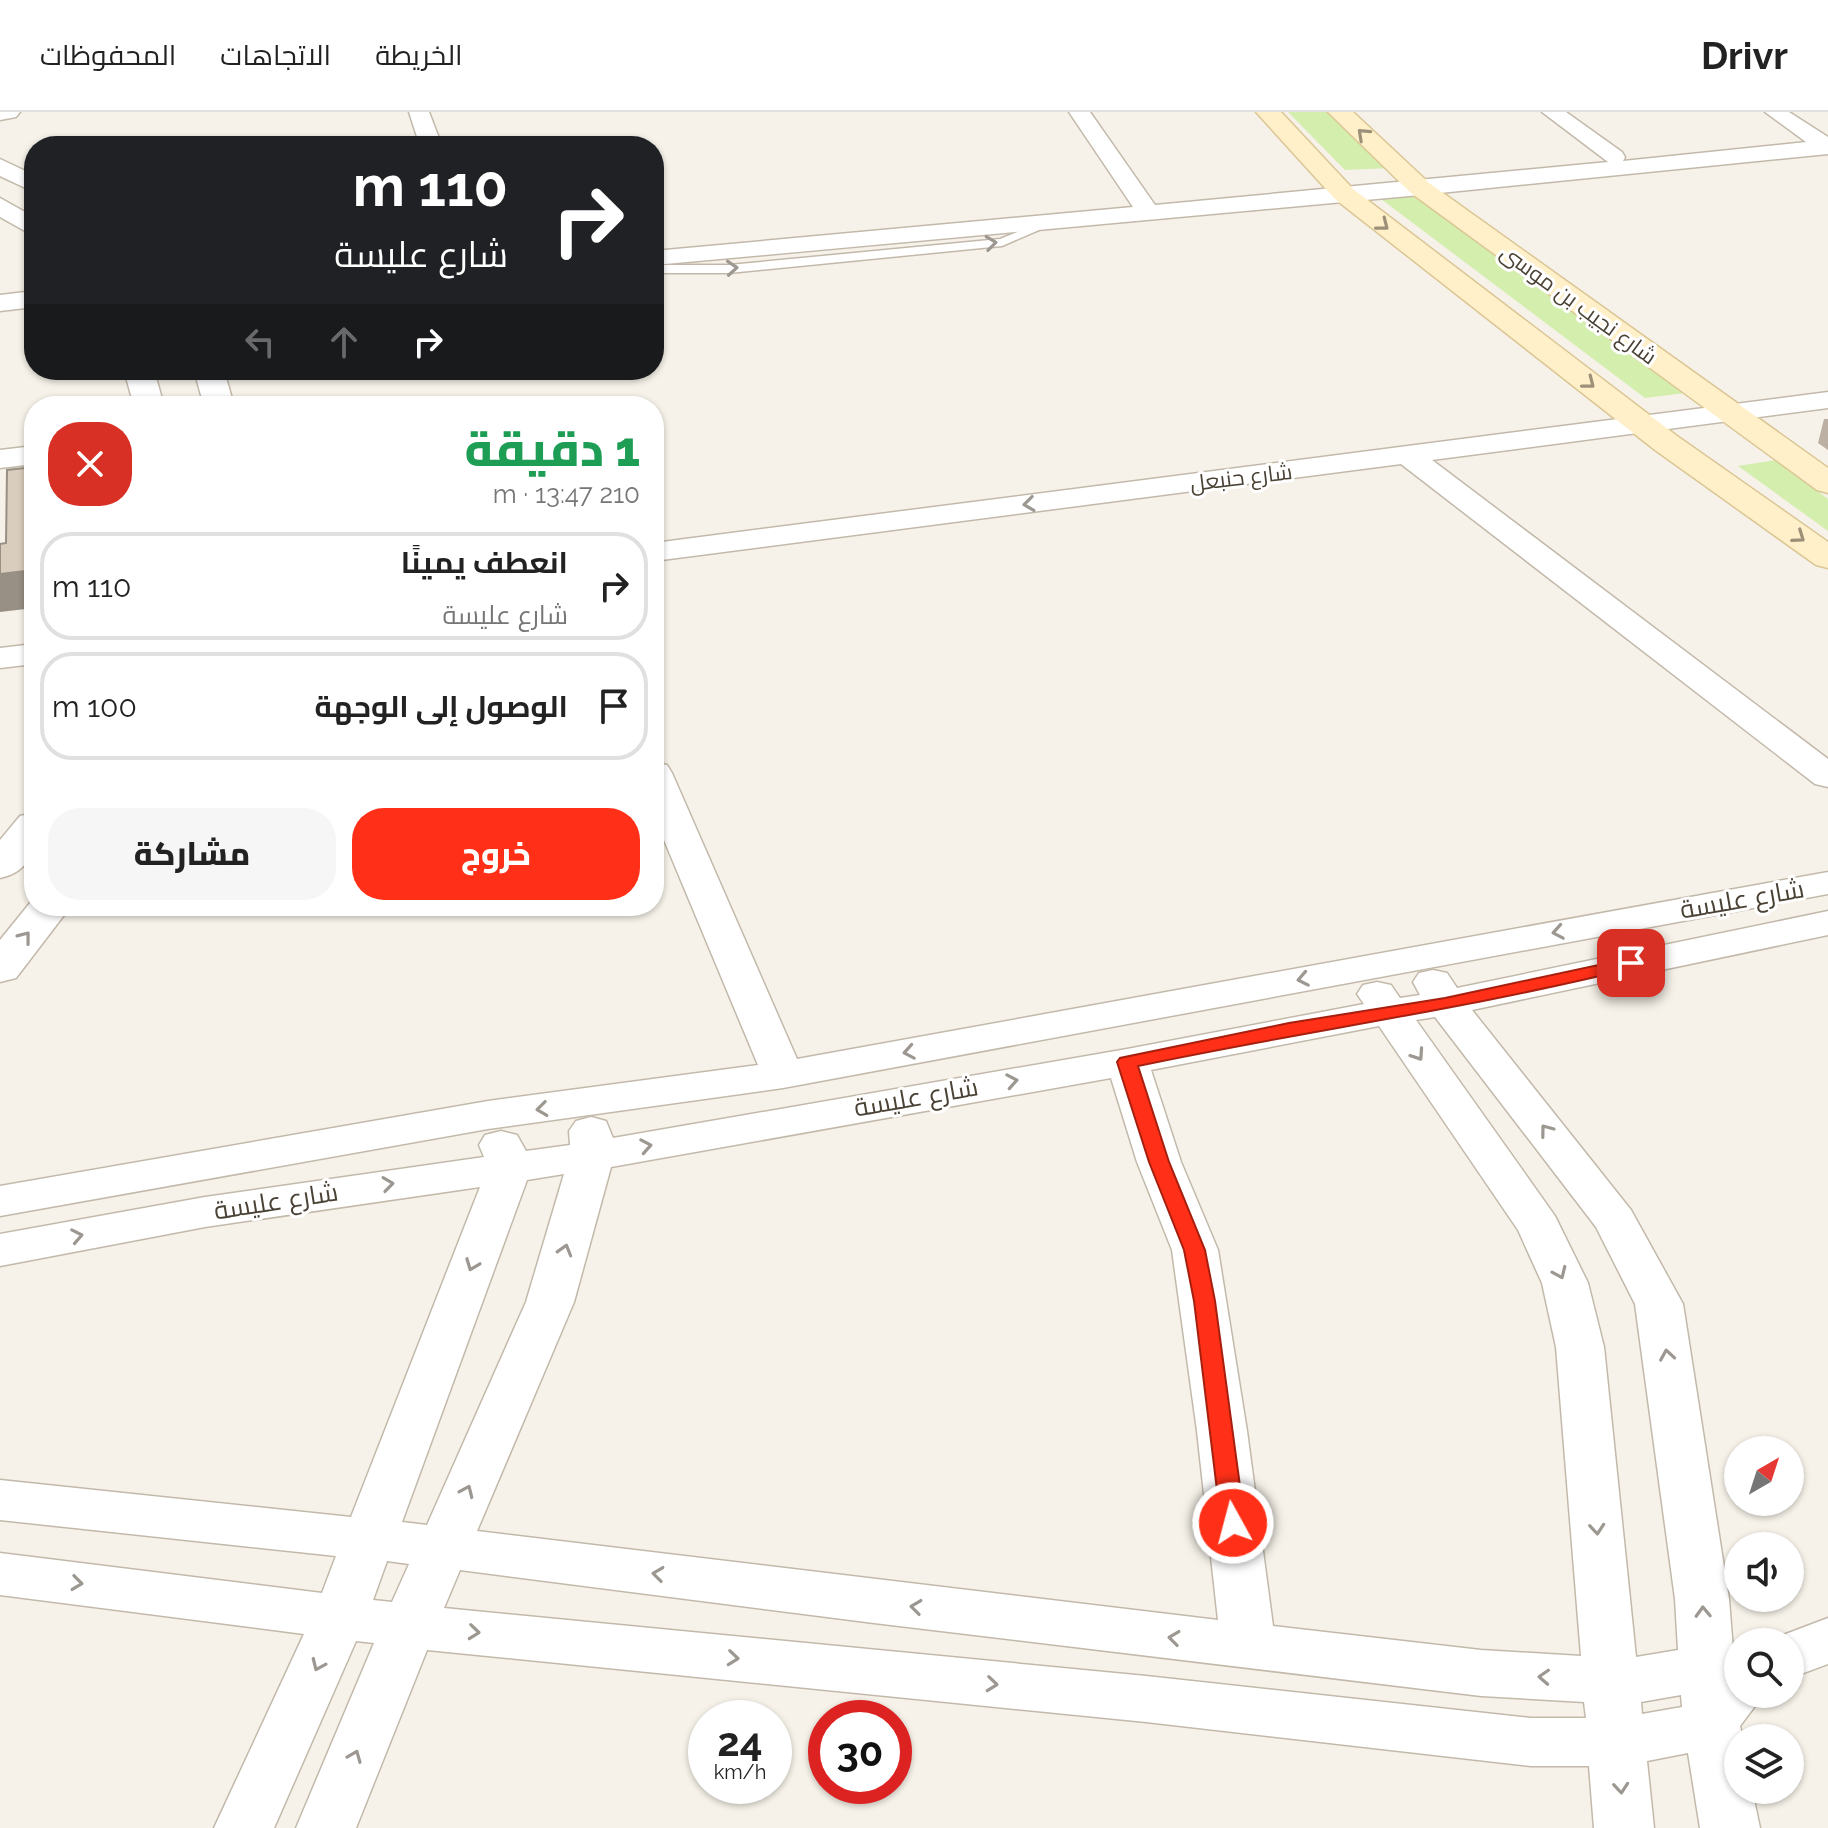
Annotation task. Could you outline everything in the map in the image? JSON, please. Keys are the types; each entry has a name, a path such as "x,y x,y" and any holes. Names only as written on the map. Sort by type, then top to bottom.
{"main road":[{"path":"1268,112 1338,188 1656,434 1828,558"},
{"name":"شارع نجيب بن موسى","path":"1340,112 1414,182 1828,483"}],"street":[{"path":"0,113 8,112"},
{"path":"419,112 427,136"},
{"path":"1079,112 1144,206"},
{"path":"1552,112 1614,157"},
{"path":"1775,112 1825,142"},
{"path":"664,245 1144,206 1825,142"},
{"path":"1414,182 1614,157 1825,142"},
{"path":"0,166 24,179"},
{"path":"0,206 24,222"},
{"path":"664,257 1056,220 1144,206"},
{"path":"0,303 24,300"},
{"path":"0,320 24,318"},
{"name":"شارع حنبعل","path":"1656,434 1730,414 1828,400"},
{"name":"شارع حنبعل","path":"664,551 1656,434 1758,433 1828,422"},
{"path":"0,459 24,456"},
{"path":"1419,464 1828,776"},
{"name":"شارع حنبعل","path":"664,571 1419,464"},
{"path":"0,634 24,630"},
{"path":"0,658 24,655"},
{"path":"664,806 783,1075"},
{"path":"0,866 24,837"},
{"name":"شارع عليسة","path":"0,1201 488,1115 783,1075 1828,883"},
{"path":"0,969 42,916"},
{"name":"شارع عليسة","path":"0,1250 205,1212 592,1156 1127,1062 1289,1029 1445,1003 1828,923"},
{"path":"1418,957 1445,1003 1615,1221 1659,1304 1702,1599 1723,1688 1730,1828"},
{"path":"1359,968 1539,1227 1565,1283 1580,1347 1624,1828"},
{"path":"1127,1062 1159,1162 1195,1250 1218,1402 1248,1646"},
{"path":"326,1828 409,1626 550,1302 592,1156 591,1103"},
{"path":"244,1828 340,1616 510,1166 488,1115"},
{"path":"0,1500 443,1547 1481,1673 1610,1681 1648,1679 1723,1688"},
{"path":"0,1574 409,1626 1146,1699 1531,1742 1617,1742 1691,1729 1723,1688"},
{"path":"1804,1650 1828,1640"}],"lane":[{"path":"664,270 729,269 1002,242 1056,220"}],"green space":[{"path":"1288,112 1332,112 1390,168 1345,170"},
{"path":"1417,195 1686,393 1645,398 1381,199"},
{"path":"1776,460 1828,499 1828,531 1738,466"}],"building":[{"path":"24,468 24,571 0,574 0,544 6,543 7,470"}],"route":[{"path":"1233,1523 1195,1250 1159,1162 1127,1062 1289,1029 1445,1003 1631,963"}]}
